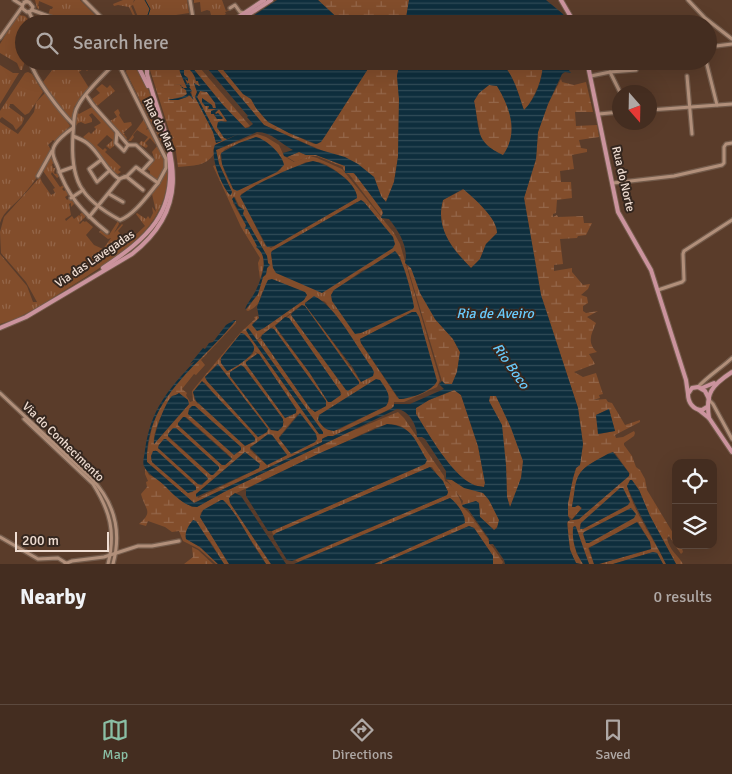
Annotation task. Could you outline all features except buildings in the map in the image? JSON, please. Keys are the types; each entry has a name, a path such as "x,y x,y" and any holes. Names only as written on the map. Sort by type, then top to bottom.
{"main road":[{"path":"241,15 264,0"},
{"path":"248,15 270,0"},
{"path":"561,0 570,15"},
{"name":"Via das Lavegadas","path":"0,327 26,315 131,249 148,233 163,210 169,189 170,165 167,146 151,95 143,75 139,70"},
{"name":"Via das Lavegadas","path":"0,327 26,318 132,254 160,224 174,186 174,167 170,148 150,86 148,70"},
{"name":"Rua do Norte","path":"589,70 621,219 647,262 658,290 686,380 688,394"},
{"path":"131,249 139,244 156,225 160,224 171,188 172,176 170,165"},
{"path":"709,418 708,402 712,388 732,372"},
{"path":"721,379 698,387 688,394 690,403 709,418 732,452"},
{"path":"686,380 698,387 708,402"},
{"path":"699,410 708,402"}],"street":[{"path":"14,0 24,4 29,2 33,15"},
{"path":"31,9 32,0"},
{"path":"84,0 99,15"},
{"path":"190,0 192,15"},
{"path":"688,0 702,15"},
{"path":"24,4 24,11 31,9 47,15"},
{"path":"16,15 24,4"},
{"path":"230,8 234,5 241,13 244,13"},
{"path":"1,36 15,17"},
{"path":"717,28 732,40"},
{"path":"717,46 732,44"},
{"path":"34,70 73,126"},
{"path":"89,218 98,207 109,194 119,179 136,166 158,183 136,209 120,220 98,207 83,190 73,167 74,115 79,103 109,70"},
{"name":"Rua do Mar","path":"122,70 166,159 166,168 158,183"},
{"path":"591,76 636,70"},
{"path":"708,70 716,105"},
{"path":"610,72 616,85"},
{"path":"687,76 692,134"},
{"path":"86,95 92,105 128,145 136,145 152,160 142,171"},
{"path":"657,109 732,104"},
{"path":"599,114 612,113"},
{"path":"38,176 58,141 73,126"},
{"path":"117,132 116,143 124,151 128,145"},
{"path":"73,136 86,142 109,171 119,179"},
{"path":"613,183 674,176 722,165 724,163 724,147 726,144 732,143"},
{"path":"53,149 59,172 71,198 89,218 107,232"},
{"path":"101,160 89,169 97,182 109,171"},
{"path":"59,172 73,167"},
{"path":"124,177 143,190"},
{"path":"71,198 83,190"},
{"path":"109,194 123,202"},
{"path":"658,290 682,282 684,280 684,251 732,220"},
{"path":"698,387 732,358"},
{"name":"Via do Conhecimento","path":"0,395 95,482 112,511 117,529 118,542 113,564"},
{"name":"Via do Conhecimento","path":"0,395 93,484 104,502 109,515 112,532 109,563"},
{"path":"708,402 716,409 732,439"},
{"path":"0,537 38,559 58,558 66,563 104,557 138,546 152,546 179,541"},
{"path":"118,542 124,550"},
{"path":"104,557 109,563"}],"green space":[{"path":"35,0 80,0 95,15 48,15 53,7 39,1 39,9"},
{"path":"123,0 134,0 133,3 135,0 187,0 189,13 148,15 150,9 148,15 137,15 133,5 131,6 135,15 133,15 129,7 114,6 113,4"},
{"path":"194,0 222,0 226,11 236,8 225,12 224,15 211,15 210,11 207,10 201,12 200,2 194,3"},
{"path":"318,0 409,0 406,15 334,15"},
{"path":"15,19 15,62 0,53 0,44"},
{"path":"0,65 13,73 19,73 0,104"},
{"path":"52,70 82,70 79,72 89,88 74,107 72,120 58,104 43,82"},
{"path":"126,70 137,70 142,76 166,151 168,180 163,200 154,218 142,234 110,261 38,307 0,324 0,254 27,286 33,302 37,302 26,282 1,253 0,232 4,217 40,177 51,195 55,193 53,189 55,188 43,171 51,157 54,163 52,164 53,168 55,168 54,173 59,173 60,176 57,178 52,172 51,174 60,187 64,185 62,189 66,190 68,195 65,197 67,200 70,198 75,203 71,207 71,203 69,204 71,215 65,219 66,221 72,216 74,219 79,215 81,217 80,214 83,212 86,216 79,223 86,221 93,227 86,235 94,245 103,249 111,238 108,239 99,232 102,229 109,235 118,221 119,224 114,233 122,224 118,231 128,242 145,226 136,214 146,219 148,216 150,219 153,213 152,207 156,212 152,194 158,186 158,182 150,175 150,171 147,169 142,171 155,160 152,152 158,145 163,152 165,150"},
{"path":"150,70 179,70 187,88 182,88 186,90 187,94 184,97 176,98 178,100 192,95 185,79 187,77 184,75 184,70 192,72 196,81 201,84 200,87 194,83 197,92 195,97 214,132 216,143 222,140 215,131 197,97 200,91 207,92 215,103 216,109 213,112 216,118 222,119 218,113 215,113 219,109 227,121 218,122 217,128 227,139 241,133 215,145 214,154 203,163 178,167 176,152"},
{"path":"194,70 202,70 250,126 245,128"},
{"path":"218,70 223,70 243,94 251,99 265,119 289,133 318,144 367,70 398,70 398,157 394,182 386,202 381,196 374,177 321,150 264,125"},
{"path":"543,70 540,81 524,111 518,91 508,71"},
{"path":"25,73 32,74 43,92 29,113 25,115 13,104 10,104 9,107 24,118 22,124 16,130 13,125 2,117 0,119 0,111"},
{"path":"561,79 562,82 574,85 586,82 593,112 575,112 576,126 597,125 599,137 579,140 581,148 587,149 587,152 572,155 574,169 560,171 561,182 571,182 572,198 557,200 556,213 553,214 553,217 557,215 558,217 583,216 584,223 592,223 586,235 578,236 577,238 560,239 563,264 554,265 554,271 572,268 572,272 583,285 590,284 588,289 581,295 587,297 588,303 583,306 583,311 586,313 598,311 587,317 596,323 591,341 597,352 589,354 595,364 574,372 583,377 596,373 603,394 599,395 600,398 593,400 606,399 612,403 625,425 640,420 640,422 615,435 616,438 623,437 634,431 634,436 624,445 632,456 636,467 640,470 645,479 647,490 672,531 672,540 669,536 667,538 668,542 683,564 676,564 650,516 639,490 627,485 639,515 666,564 663,564 657,553 653,552 613,564 599,564 651,549 650,542 638,522 588,548 594,564 589,564 578,534 576,552 583,564 576,563 570,548 567,532 568,521 579,519 630,474 615,453 587,466 579,476 572,506 580,506 581,509 572,519 568,516 568,503 573,478 576,468 580,464 583,444 578,408 541,295 524,198 536,159 538,132 548,104","holes":["609,409 615,431 599,434 596,415","628,505 580,529 580,524"]},
{"path":"102,84 107,88 110,85 115,91 97,106 92,99 100,93 96,89"},
{"path":"489,85 497,86 508,107 512,123 512,139 510,146 503,156 486,146 481,139 474,101 479,93"},
{"path":"45,93 48,93 70,126 56,142 53,140 48,145 51,150 39,174 4,215 0,223 0,122 18,134 34,112 36,102"},
{"path":"92,107 115,134 114,146 110,149 106,146 113,140 107,135 97,145 103,150 105,148 107,150 105,152 121,167 118,170 121,172 118,174 113,173 94,147 83,137 89,132 91,134 96,129 94,127 101,123 92,113 89,115 92,122 85,124 81,122 75,127 77,112 79,114"},
{"path":"118,109 124,123 131,122 132,125 123,133 125,133 126,139 110,121 117,117 114,112"},
{"path":"145,118 148,126 146,130 149,128 157,143 155,144 150,138 145,143 148,146 146,148 139,144 148,137 137,130 131,141 128,141"},
{"path":"257,134 279,145 284,156 294,162 310,156 342,169 394,233 400,244 440,380 437,387 404,402 394,402 394,407 333,436 325,437 322,439 323,442 316,445 317,439 297,415 297,410 259,354 254,351 254,347 249,339 251,338 320,435 310,415 257,340 261,338 310,408 315,412 326,406 326,401 272,328 275,325 309,372 342,394 287,317 291,314 318,352 302,305 298,304 307,295 262,292 256,306 248,311 246,310 258,294 263,277 266,275 267,256 243,214 243,209 239,206 235,197 233,197 233,203 263,255 264,266 260,279 258,263 260,258 241,227 213,166 215,165 227,192 232,192 219,164 216,150","holes":["256,137 260,138 281,169 237,191 228,179 222,164 220,155 225,149","306,162 318,162 330,167 343,176 353,188 357,198 271,248 265,245 241,194","357,202 382,224 273,268 271,253","400,256 403,268 332,292 363,270","309,300 324,301 326,303 372,368 361,382 305,303","412,312 435,385 403,399 397,397 360,339","389,401 386,406 338,430 327,430"]},
{"path":"299,152 306,155 316,155 345,166 345,170 343,167 317,156 310,156 295,162 287,157"},
{"path":"351,172 363,183 382,210 381,216 349,174 346,174"},
{"path":"464,189 490,215 494,221 497,233 486,244 480,259 471,268 457,253 447,237 441,220 443,200"},
{"path":"407,265 411,268 435,319 453,339 460,352 457,372 452,384 445,384 442,381"},
{"path":"298,304 300,306 257,340 250,330 247,331 251,338 249,339 241,333 220,360 228,371 252,355 254,351 257,354 246,362 285,418 296,413 297,415 279,439 291,453 315,442 316,445 194,503 146,461 156,415 163,401 178,381 236,320 236,323 201,360 205,365 196,375 194,374 182,389 187,393 186,395 190,402 193,401 192,391 240,333 255,319 254,317 258,316 259,318 252,324 259,331","holes":["217,364 238,390 267,432 258,437 205,377","240,366 284,422 281,429 271,430 230,376 231,372","204,382 211,390 198,404 194,399 193,392","179,393 189,404 154,444 155,431 165,408 174,396","186,417 231,457 232,459 225,465 222,465 178,425 178,423","176,428 219,468 211,475 168,437","270,434 287,455 267,465 250,450 250,447","164,439 208,479 202,485 198,484 158,448","155,450 196,486 193,492 188,493 152,462 151,459","245,452 259,464 259,468 198,498 196,494"]},
{"path":"455,390 461,395 478,446 485,483 484,487 472,484 456,472 416,414 416,408 429,400"},
{"path":"490,396 496,396 522,455 523,468 521,480 510,508 507,497 506,465 489,401"},
{"path":"398,412 444,476 445,481 453,488 447,480 452,480 459,485 482,492 489,501 499,520 498,526 494,530 480,517 480,510 476,501 462,506 488,539 490,545 503,562 502,564 493,564 493,556 474,528 469,526 381,564 374,564 463,524 465,518 450,498 298,562 295,560 447,495 448,491 432,467 273,535 272,531 423,465 417,447 409,432 403,427 396,425 375,428 230,496 231,504 271,564 266,564 227,504 201,512 200,517 229,564 224,564 210,541 186,539 200,547 218,564 199,549 183,541 179,531 172,532 165,527 148,521 146,526 139,524 144,520 147,513 141,494 147,487 146,482 148,481 145,468 149,475 158,479 182,501 192,507 197,507 224,492 347,433"},
{"path":"192,547 213,564 184,564 193,557"}],"water":[{"path":"277,0 318,0 334,15 254,15"},
{"path":"409,0 546,0 564,15 530,15 406,15"},
{"name":"Ria de Aveiro","path":"180,70 184,70 184,75 188,78 188,81 185,79 187,84 189,83 192,91 190,92 194,100 189,95 178,100 168,100 180,98 187,94 184,88 187,88"},
{"name":"Ria de Aveiro","path":"189,70 194,70 245,128 253,124 209,70 218,70 264,125 317,149 345,157 358,164 374,177 381,196 386,202 394,182 398,157 398,70 507,70 524,110 538,88 542,70 569,70 571,73 565,72 562,74 538,132 536,159 524,198 541,295 578,408 583,444 580,465 576,468 573,478 568,503 568,516 570,520 567,522 570,550 576,563 580,564 505,564 493,544 489,544 489,539 468,509 462,505 476,501 479,503 480,517 494,530 497,528 499,520 489,500 483,493 464,488 452,480 446,479 446,471 425,439 417,437 412,420 405,412 397,409 224,492 197,507 188,505 180,500 148,472 143,462 148,436 151,423 162,401 195,361 190,364 203,348 205,349 209,343 213,342 226,325 234,320 236,320 222,337 165,400 155,418 149,439 147,462 194,503 322,442 322,439 328,436 333,436 391,409 394,404 410,404 444,389 439,384 442,381 445,384 452,384 457,372 460,352 453,339 435,319 420,293 411,268 405,263 406,251 400,234 389,219 381,218 382,210 354,173 345,173 345,166 316,155 306,155 299,152 287,157 284,156 283,153 293,150 272,136 257,132 216,150 219,164 232,192 231,195 229,194 215,164 214,150 215,145 241,133 227,139 224,138 217,127 218,122 227,121 219,109 215,113 218,113 222,119 217,119 214,114 211,114 211,111 216,109 208,109 209,106 205,106 202,98 212,105 213,108 216,108 215,103 207,92 200,91 197,97 222,141 216,143 213,132 195,97 197,92 194,83 201,86","holes":["489,85 497,86 506,103 511,120 511,138 503,155 487,145 478,127 474,101 479,93","463,189 490,215 494,221 497,233 486,244 480,259 471,268 452,246 443,229 441,220 443,200","454,390 461,395 478,446 485,483 484,487 472,484 456,472 416,414 416,408 429,400","490,396 496,396 511,428 523,461 521,478 510,507 507,497 502,425 489,401"]},
{"path":"223,70 367,70 321,142 316,144 268,122 251,99 243,94"},
{"path":"256,137 265,141 273,148 280,156 284,165 277,172 237,191 233,189 222,164 221,153 239,143"},
{"path":"313,161 334,170 347,180 356,192 357,198 274,246 267,247 240,196 275,175"},
{"path":"234,197 238,206 244,210 243,214 267,256 270,265 263,277 258,294 245,310 255,293 264,262 263,256 256,247 248,229 245,229 246,225 232,199"},
{"path":"361,200 393,237 395,244 393,248 322,293 276,273 273,268 272,251"},
{"path":"395,251 404,269 414,307 361,333 355,334 332,301 331,295 334,290"},
{"path":"272,279 305,292 307,295 304,300 257,331 252,325 259,318 257,307 268,280"},
{"path":"314,296 330,309 346,328 372,368 373,376 361,382 353,368 305,305"},
{"path":"302,305 305,306 359,382 359,384 348,391 291,315"},
{"path":"412,312 416,312 419,317 437,381 435,385 421,394 399,399 360,339"},
{"path":"285,317 289,318 340,391 341,395 331,402 328,402 309,372 275,326"},
{"path":"248,328 323,434 319,434 249,335 246,330"},
{"path":"271,328 274,329 326,401 326,406 315,412 310,408 261,338"},
{"path":"241,333 251,342 254,350 244,361 227,371 221,363 221,358"},
{"path":"259,354 296,409 296,413 285,418 246,364"},
{"path":"218,364 268,429 267,432 258,437 207,381 205,377"},
{"path":"241,365 283,419 283,426 278,431 271,430 230,376 230,372"},
{"path":"376,379 380,380 388,392 389,399 386,406 334,431 326,429 321,425 318,420 319,415"},
{"path":"202,381 248,430 255,438 255,441 245,446 196,401 193,392"},
{"path":"179,393 188,400 189,404 154,444 157,427 166,405 172,396"},
{"path":"195,406 241,447 241,450 234,455 188,414 189,409"},
{"path":"609,409 615,431 598,434 596,415"},
{"path":"300,413 316,434 317,439 315,442 291,454 279,438"},
{"path":"183,417 232,459 225,465 222,465 178,425"},
{"path":"387,424 396,425 408,431 427,460 425,464 272,531 268,531 246,496 246,489 320,453"},
{"path":"173,428 176,428 219,467 213,475 168,436"},
{"path":"268,434 272,435 287,455 267,465 250,448"},
{"path":"164,439 208,479 201,485 198,484 158,448"},
{"path":"153,451 157,451 196,487 196,490 188,493 152,462 151,456"},
{"path":"245,452 260,464 259,468 196,497 196,494"},
{"path":"613,452 629,473 629,476 579,519 572,520 582,508 578,505 572,507 575,485 582,470"},
{"path":"430,467 443,481 448,492 447,495 292,561 287,560 274,539 273,536 276,533"},
{"path":"630,480 639,490 650,516 676,564 666,564 631,496 627,486"},
{"path":"620,488 623,488 630,502 628,505 580,529 581,523"},
{"path":"235,493 241,496 286,564 271,564 230,503 229,498"},
{"path":"450,498 460,509 465,523 374,564 294,564"},
{"path":"221,500 235,514 266,564 229,564 200,517 203,510"},
{"path":"631,508 636,514 634,518 586,543 584,532"},
{"path":"193,520 196,521 224,564 218,564 200,547 186,539 186,531"},
{"path":"637,522 650,542 651,549 594,564 589,548"},
{"path":"469,526 474,528 493,556 493,564 381,564"},
{"path":"575,526 589,564 583,564 576,551 573,537 573,527"},
{"path":"653,552 657,553 663,564 613,564"}],"waterway":[{"path":"145,0 150,9 148,15"}],"water label":[{"name":"Rio Boco","path":"511,366"}]}
